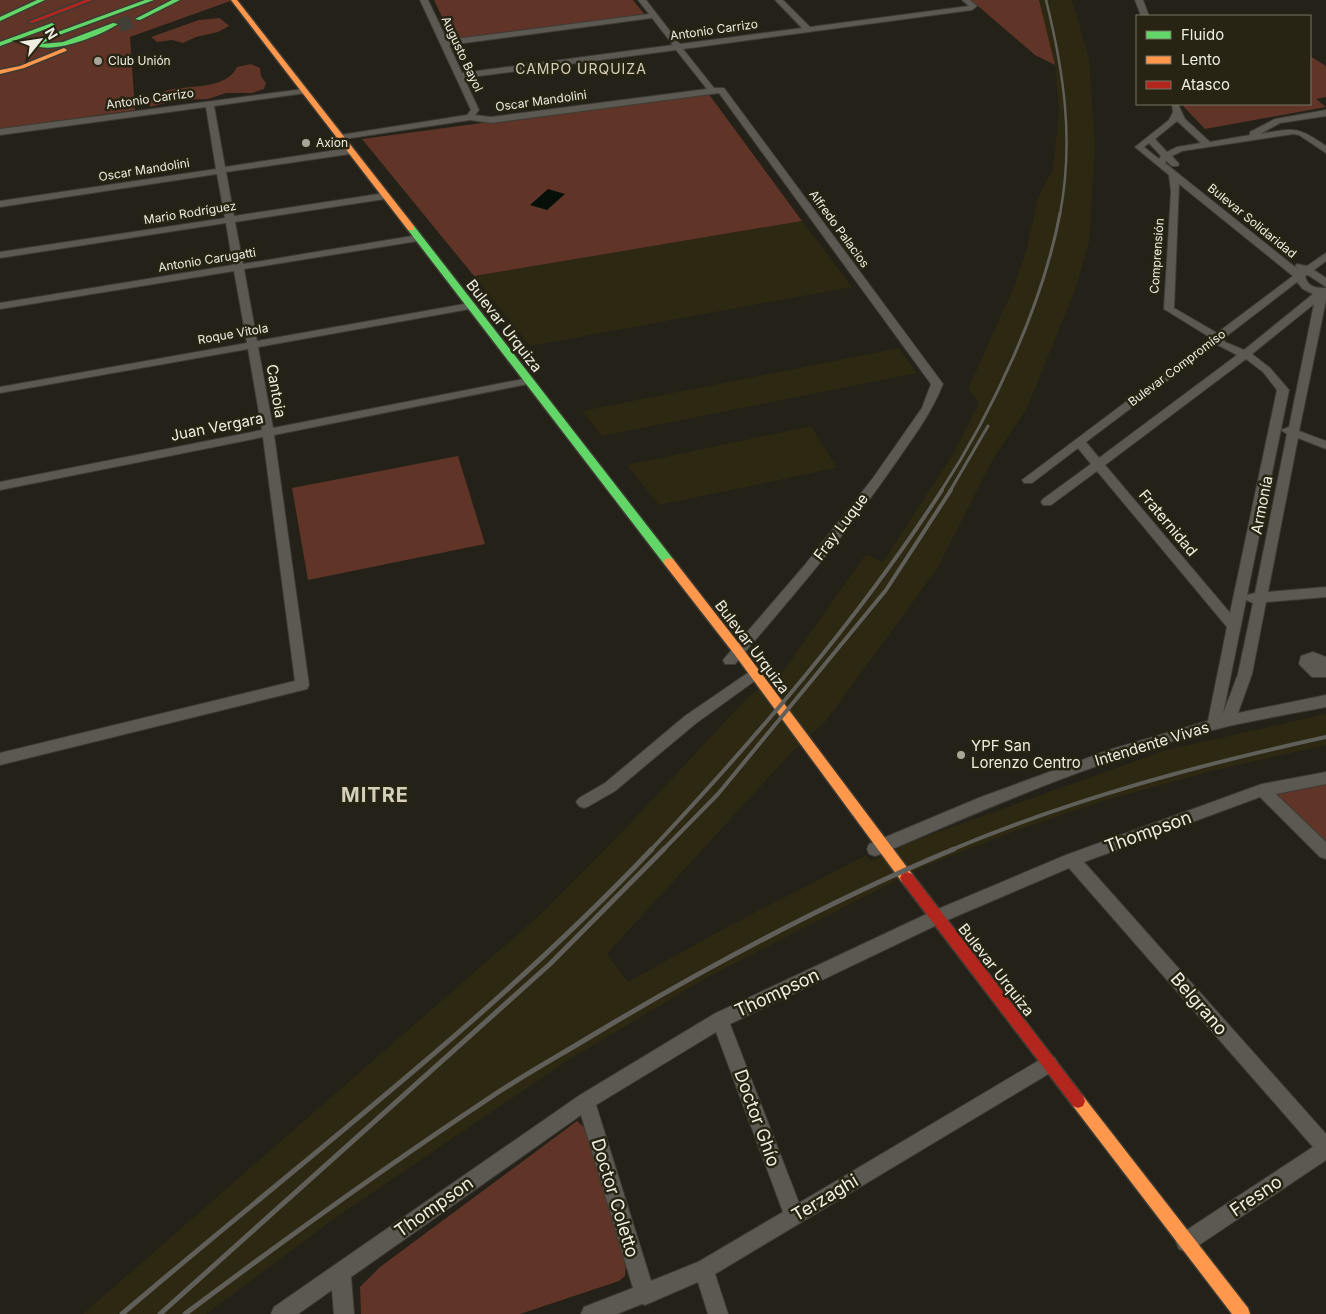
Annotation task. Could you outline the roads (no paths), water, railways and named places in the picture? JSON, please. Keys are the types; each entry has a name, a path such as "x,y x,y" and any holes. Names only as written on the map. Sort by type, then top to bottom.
{"main road":[{"path":"0,19 42,0"},
{"path":"0,33 90,0"},
{"path":"0,44 121,0"},
{"path":"155,4 150,17 70,45 48,48 37,45 49,37 155,4 177,0"},
{"name":"Bulevar Urquiza","path":"229,0 524,382 740,669 1045,1067 1215,1298"},
{"name":"Bulevar Urquiza","path":"234,0 300,91"},
{"path":"0,72 38,61 155,4"},
{"name":"Bulevar Urquiza","path":"524,382 712,636"},
{"name":"Bulevar Urquiza","path":"824,787 877,848"},
{"name":"Bulevar Urquiza","path":"1045,1067 1242,1314"}],"street":[{"name":"Augusto Bayol","path":"424,0 475,110 470,117"},
{"name":"Alfredo Palacios","path":"645,0 654,16 678,47 716,90 937,384"},
{"path":"780,0 808,30"},
{"name":"Antonio Carrizo","path":"459,76 972,8 973,6 966,0"},
{"path":"1139,0 1145,15"},
{"path":"444,43 654,16"},
{"name":"Oscar Mandolini","path":"337,139 470,117 491,120 716,90"},
{"name":"Antonio Carrizo","path":"0,132 300,91"},
{"name":"Cantoia","path":"0,759 302,685 268,432 209,103"},
{"path":"1176,108 1173,121 1139,147 1163,159 1180,149 1293,131 1302,134 1326,150"},
{"path":"1176,108 1181,120 1207,144"},
{"path":"1248,137 1278,121 1326,113"},
{"name":"Oscar Mandolini","path":"0,204 347,151"},
{"name":"Bulevar Solidaridad","path":"1163,159 1174,173 1303,274 1321,278 1325,291 1306,288 1301,283 1303,274"},
{"name":"Bulevar Solidaridad","path":"1163,159 1303,274"},
{"name":"Comprensión","path":"1174,173 1176,192 1169,309 1219,338 1220,343 1227,349 1245,354"},
{"name":"Mario Rodríguez","path":"0,255 381,196"},
{"name":"Antonio Carugatti","path":"0,306 414,239"},
{"name":"Bulevar Compromiso","path":"1028,480 1326,256"},
{"name":"Bulevar Compromiso","path":"1047,502 1245,354 1325,291"},
{"name":"Armonía","path":"1221,723 1245,674 1325,291"},
{"name":"Roque Vitola","path":"0,390 466,307"},
{"name":"Armonía","path":"1221,723 1233,625 1283,390 1274,377 1245,354"},
{"name":"Juan Vergara","path":"0,486 524,382"},
{"name":"Fray Luque","path":"584,802 610,787 690,720 740,669 810,569 877,481 928,408 937,384"},
{"path":"1276,426 1326,446"},
{"name":"Fraternidad","path":"1079,442 1233,625"},
{"path":"1239,598 1326,592"},
{"name":"Intendente Vivas","path":"877,848 986,801 1112,755 1221,723 1326,701"},
{"name":"Thompson","path":"281,1314 586,1101 720,1020 932,920 1072,860 1262,790 1326,778"},
{"path":"1262,790 1326,852"},
{"name":"Belgrano","path":"1072,860 1326,1149"},
{"name":"Doctor Ghío","path":"720,1020 794,1216"},
{"name":"Terzaghi","path":"591,1314 704,1270 1045,1067"},
{"name":"Doctor Coletto","path":"586,1101 645,1294"},
{"name":"Fresno","path":"1186,1242 1326,1149"},
{"path":"704,1270 718,1314"},
{"path":"341,1272 344,1314"}],"tunnel":[{"path":"119,26 131,21"}],"railway":[{"path":"1046,0 1058,54 1065,107 1066,160 1060,214"},
{"path":"941,491 979,428 1013,357 1041,284 1060,213"},
{"path":"950,491 988,426"},
{"path":"651,850 729,765 841,632 910,538 942,490"},
{"path":"663,850 718,794 886,590 951,490"},
{"path":"951,850 1089,799 1230,759 1326,737"},
{"path":"122,1314 460,1031 590,912 652,849"},
{"path":"160,1314 550,964 664,849"},
{"path":"185,1314 373,1177 525,1075 677,986 813,913 954,849"}],"place":[{"name":"Club Unión","path":"98,61"},
{"name":"Axion","path":"306,143"},
{"name":"YPF San Lorenzo Centro","path":"961,755"}],"district":[{"name":"CAMPO URQUIZA","path":"581,69"},
{"name":"MITRE","path":"375,795"}]}
